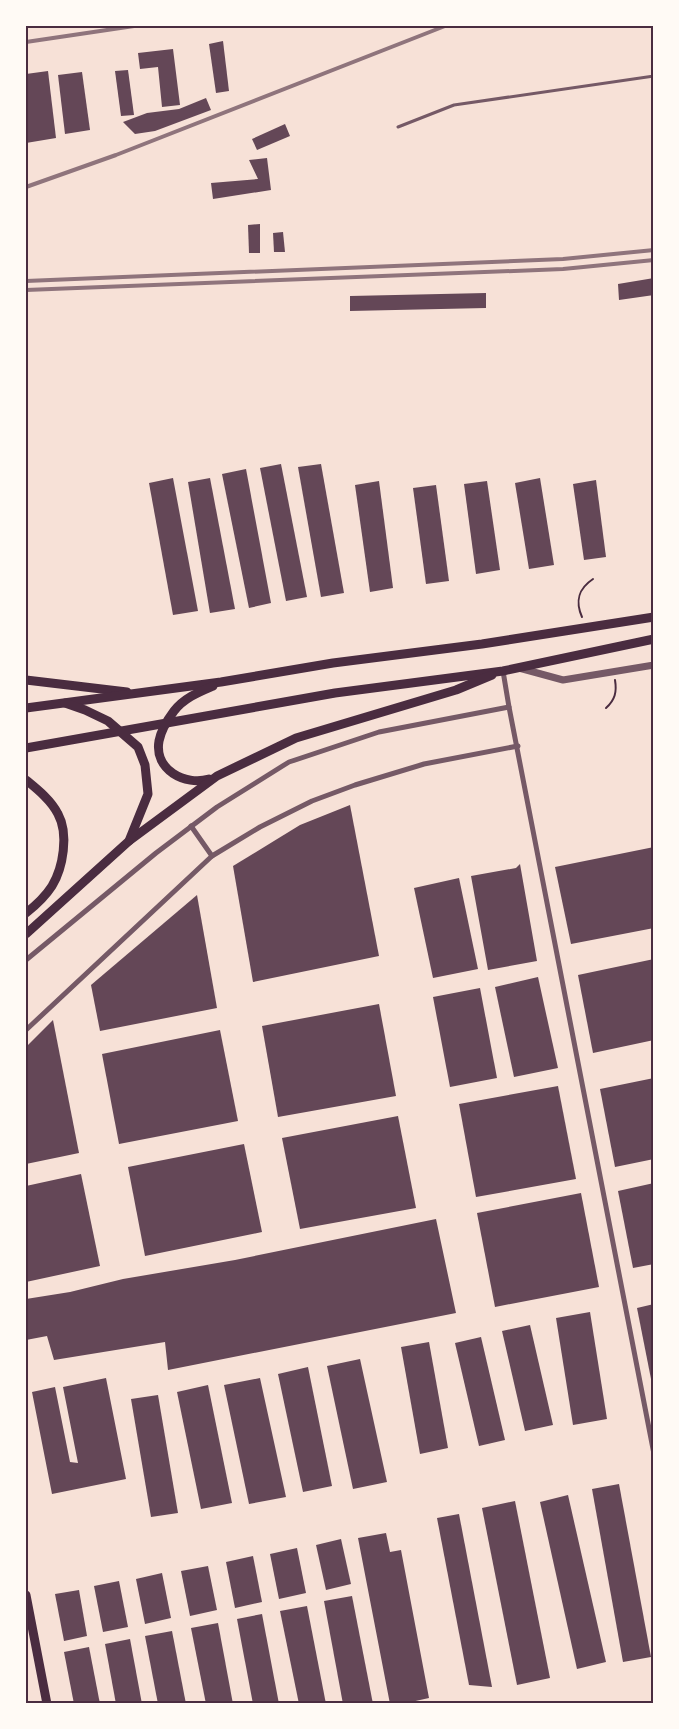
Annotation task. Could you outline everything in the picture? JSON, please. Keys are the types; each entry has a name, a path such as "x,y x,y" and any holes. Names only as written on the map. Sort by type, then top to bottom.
{"main road":[{"path":"26,708 221,682 333,663 482,644 654,617"},
{"path":"26,748 334,693 517,668 654,639"},
{"path":"221,682 187,698 174,711 159,742 160,757 175,776 186,781 200,782 218,776 296,738 456,690 503,670"},
{"path":"26,680 129,693"},
{"path":"62,702 108,721 138,747 145,765 148,794 129,841"},
{"path":"26,934 129,841 218,776"},
{"path":"26,780 59,814 64,839 59,868 52,886 26,913"},
{"path":"26,1594 47,1704"}],"street":[{"path":"517,668 563,680 654,665"},
{"path":"503,670 654,1454"},
{"path":"26,960 191,826 289,762 379,732 509,706"},
{"path":"26,1030 212,856 260,827 312,801 356,785 424,765 518,746"},
{"path":"191,826 212,856"}],"lane":[{"path":"398,126 454,105 654,76"}],"building":[{"path":"223,41 229,91 216,93 209,44"},
{"path":"173,49 180,105 162,107 158,67 140,69 138,53"},
{"path":"128,70 134,115 121,116 115,71"},
{"path":"48,71 56,138 26,143 26,74"},
{"path":"82,72 90,130 65,134 58,75"},
{"path":"206,98 211,110 155,131 135,134 123,122 147,113 179,109"},
{"path":"285,124 290,136 257,150 252,139"},
{"path":"267,158 271,190 213,199 211,183 258,179 249,160"},
{"path":"260,224 260,253 249,253 248,225"},
{"path":"283,232 285,252 274,252 273,233"},
{"path":"654,278 654,295 619,300 618,284"},
{"path":"486,293 486,308 350,311 350,296"},
{"path":"281,464 307,597 286,601 260,468"},
{"path":"321,464 344,593 321,597 298,467"},
{"path":"246,469 271,603 249,608 222,474"},
{"path":"173,478 198,611 173,615 149,483"},
{"path":"210,478 235,609 210,613 188,482"},
{"path":"540,478 554,565 529,569 515,483"},
{"path":"596,480 606,557 584,560 573,484"},
{"path":"379,481 393,588 370,592 355,485"},
{"path":"487,481 500,570 476,574 464,484"},
{"path":"436,485 449,581 426,584 413,488"},
{"path":"350,805 379,956 253,982 233,866 300,825"},
{"path":"654,847 654,928 571,944 555,867"},
{"path":"520,864 537,961 488,970 471,876 516,868"},
{"path":"459,878 478,969 433,978 414,888"},
{"path":"197,895 217,1008 100,1031 91,985"},
{"path":"654,959 654,1040 593,1053 578,975"},
{"path":"538,977 558,1068 514,1077 495,987"},
{"path":"480,988 497,1078 450,1087 433,997"},
{"path":"379,1004 396,1096 278,1117 262,1026"},
{"path":"53,1020 79,1153 26,1164 26,1047"},
{"path":"220,1030 238,1121 119,1144 102,1054"},
{"path":"654,1078 654,1159 615,1167 600,1089"},
{"path":"558,1086 576,1179 476,1197 459,1104"},
{"path":"398,1116 416,1208 300,1229 282,1138"},
{"path":"244,1144 262,1232 145,1256 128,1167"},
{"path":"81,1174 100,1266 26,1282 26,1186"},
{"path":"654,1183 654,1264 633,1268 618,1191"},
{"path":"581,1193 599,1287 495,1307 477,1213"},
{"path":"436,1219 456,1313 168,1370 165,1342 54,1360 47,1336 26,1340 26,1299"},
{"path":"654,1304 654,1384 652,1384 637,1308"},
{"path":"590,1312 607,1419 573,1425 556,1318"},
{"path":"530,1325 553,1425 525,1431 502,1331"},
{"path":"481,1337 505,1440 479,1446 455,1343"},
{"path":"429,1342 448,1448 420,1454 401,1347"},
{"path":"360,1359 387,1482 353,1489 327,1366"},
{"path":"308,1367 332,1486 303,1492 278,1374"},
{"path":"106,1378 126,1479 52,1494 32,1392 55,1387 70,1462 78,1463 63,1387"},
{"path":"260,1378 286,1497 249,1504 224,1385"},
{"path":"208,1385 232,1503 201,1509 177,1392"},
{"path":"158,1395 178,1513 151,1517 131,1399"},
{"path":"619,1484 651,1657 623,1662 592,1489"},
{"path":"568,1495 606,1662 577,1669 540,1502"},
{"path":"515,1501 550,1678 517,1685 482,1508"},
{"path":"459,1514 492,1687 469,1685 437,1518"},
{"path":"386,1533 390,1552 401,1550 429,1698 402,1704 390,1704 358,1538"},
{"path":"341,1539 351,1584 326,1590 316,1545"},
{"path":"297,1548 306,1593 279,1599 270,1554"},
{"path":"253,1556 262,1602 235,1608 226,1562"},
{"path":"208,1566 217,1610 190,1616 181,1571"},
{"path":"162,1573 171,1618 145,1624 136,1579"},
{"path":"119,1581 128,1627 103,1632 94,1586"},
{"path":"79,1590 87,1636 64,1641 55,1594"},
{"path":"352,1596 373,1704 343,1704 324,1601"},
{"path":"307,1606 326,1704 299,1704 280,1611"},
{"path":"262,1614 279,1704 253,1704 237,1619"},
{"path":"218,1623 233,1704 206,1704 191,1628"},
{"path":"172,1631 186,1704 158,1704 145,1636"},
{"path":"130,1639 142,1704 116,1704 105,1644"},
{"path":"89,1647 100,1704 74,1704 64,1652"}],"railway":[{"path":"26,42 134,26"},
{"path":"26,187 116,155 445,26"},
{"path":"26,281 563,259 654,250"},
{"path":"26,290 563,269 654,260"}]}
